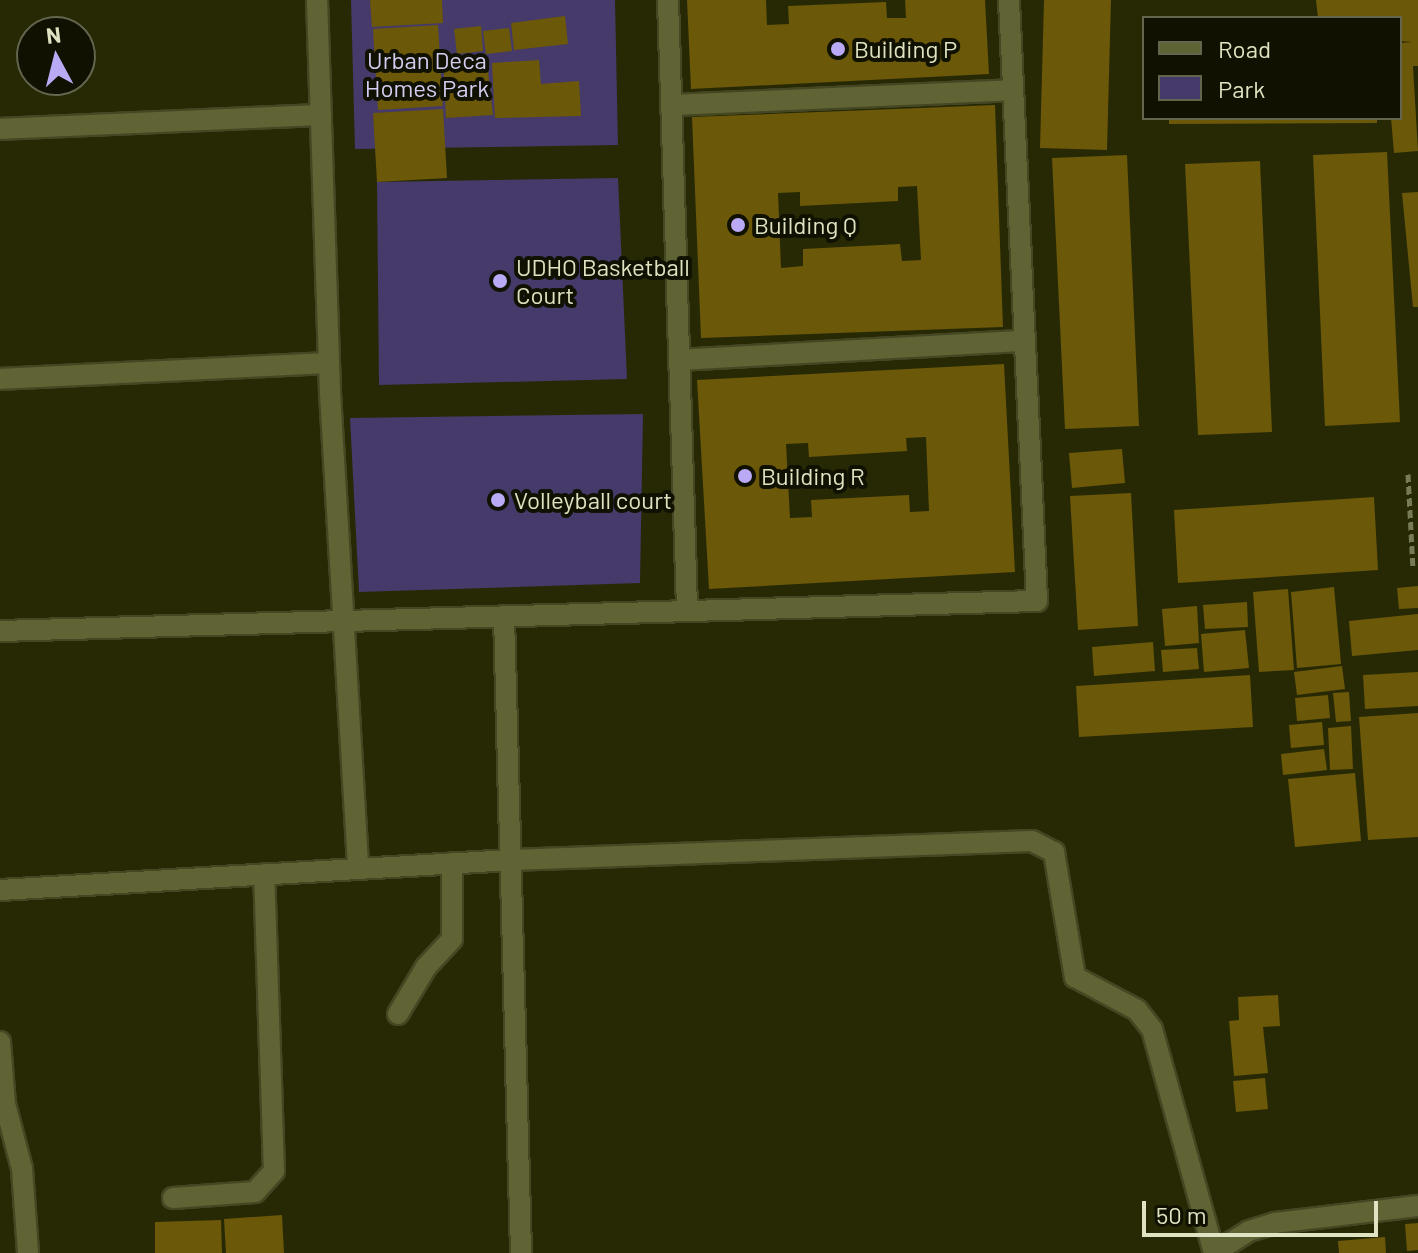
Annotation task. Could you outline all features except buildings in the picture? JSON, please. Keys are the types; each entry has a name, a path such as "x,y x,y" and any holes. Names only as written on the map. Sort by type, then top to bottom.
{"street":[{"path":"317,0 341,622 358,868"},
{"path":"668,0 687,609"},
{"path":"0,631 1037,601 1009,0"},
{"path":"671,105 1013,90"},
{"path":"0,129 321,115"},
{"path":"679,360 1023,341"},
{"path":"0,379 329,363"},
{"path":"504,616 521,1253"},
{"path":"0,890 511,860 1032,841 1054,852 1075,977 1137,1010 1152,1029 1214,1253 1249,1231 1275,1223 1418,1206"},
{"path":"398,1014 426,967 452,939 452,863"},
{"path":"173,1198 255,1192 274,1171 264,874"},
{"path":"0,1042 5,1104 22,1169 28,1253"},
{"path":"0,1128 5,1104"}],"path":[{"path":"1408,474 1413,569"}],"green space":[{"name":"Urban Deca Homes Park","path":"351,0 615,0 618,145 355,149"},
{"name":"UDHO Basketball Court","path":"618,178 627,379 379,385 377,182"},
{"name":"Volleyball court","path":"643,414 640,583 359,592 350,418"}],"place":[{"name":"Building P","path":"838,49"},
{"name":"Building Q","path":"738,225"},
{"name":"UDHO Basketball Court","path":"500,281"},
{"name":"Building R","path":"745,476"},
{"name":"Volleyball court","path":"498,500"}]}
